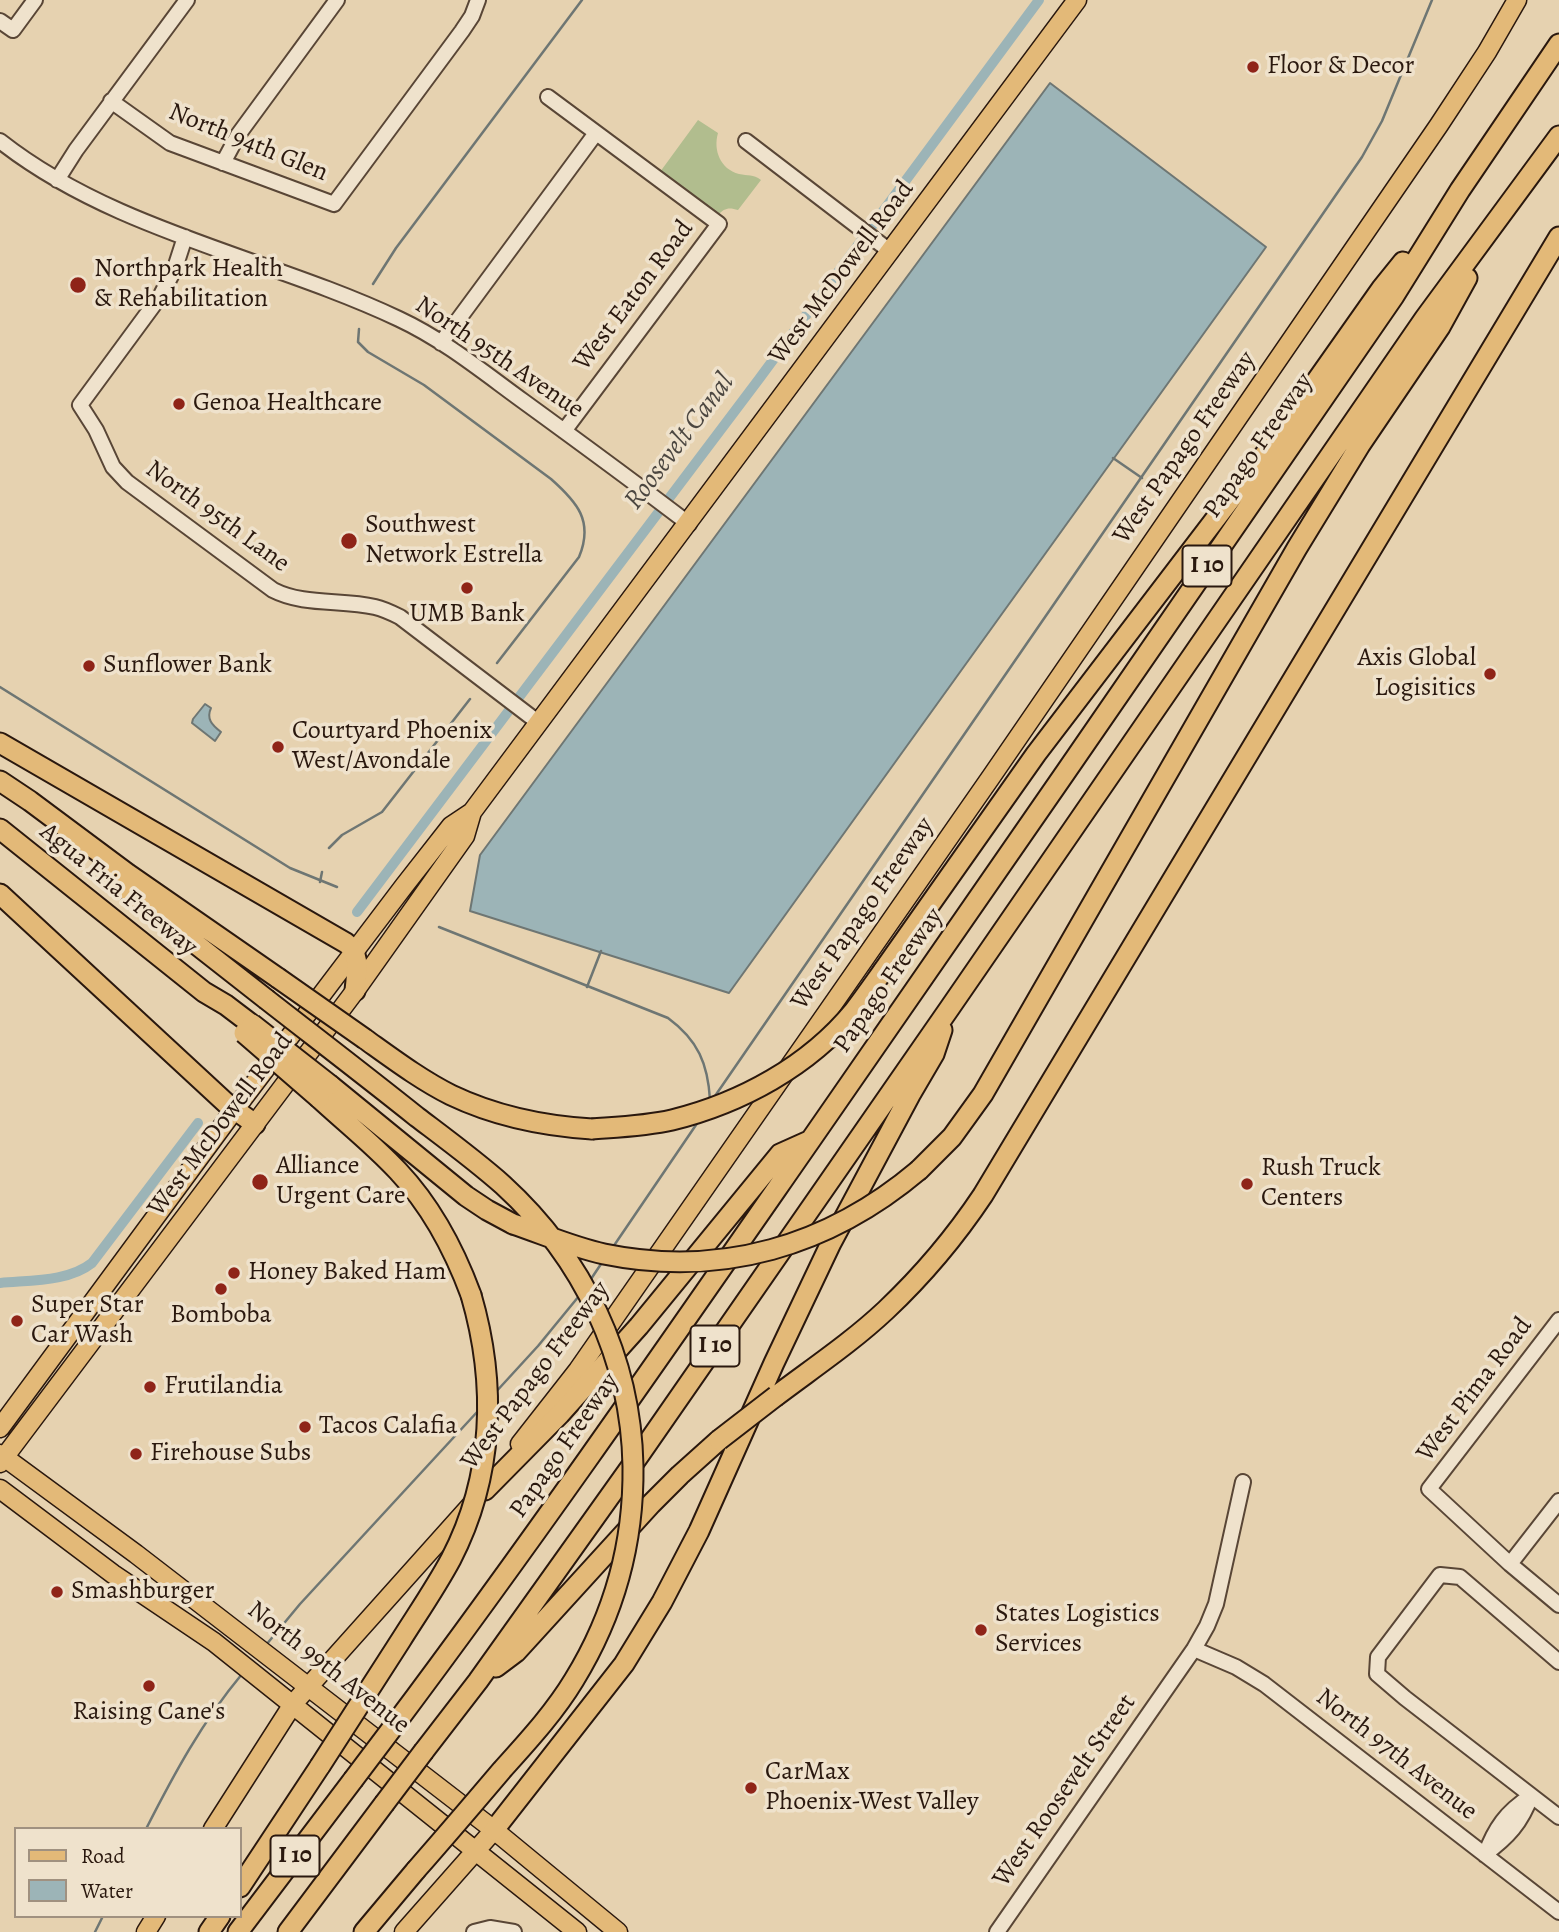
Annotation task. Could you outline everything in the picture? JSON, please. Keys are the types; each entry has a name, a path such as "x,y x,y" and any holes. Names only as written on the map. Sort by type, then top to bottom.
{"highway":[{"name":"Papago Freeway","path":"238,1932 491,1597 607,1433 1394,296 1460,190 1559,44"},
{"name":"I 10","path":"288,1932 478,1681 647,1445 1425,318 1559,136"},
{"path":"0,784 30,801 128,874 417,1075 451,1095 494,1112 544,1124 592,1129 649,1124 720,1105 790,1069 855,1011 1059,723 1265,454 1382,288 1460,190"},
{"path":"324,1092 487,1210 513,1224 575,1246 620,1257 683,1262 735,1258 791,1244 849,1219 886,1196 919,1170 952,1137 983,1094 1297,548 1360,446 1440,327 1499,219"},
{"path":"478,1681 516,1652 686,1469 719,1440 885,1311 944,1249 975,1206 1559,237"},
{"path":"0,743 346,943 357,959 355,991"},
{"path":"0,784 23,807 485,1169 520,1201 548,1231 576,1270 604,1326 618,1367 629,1413 633,1477 630,1527 621,1574 603,1625 562,1698 364,1932"},
{"name":"Agua Fria Freeway","path":"0,829 204,992 220,1011 248,1028 324,1092"},
{"path":"0,894 74,964 255,1124"},
{"path":"494,1830 624,1664 662,1602 699,1531 831,1243 934,1054 949,1009"},
{"path":"242,1884 438,1582 462,1536 476,1494 487,1432 488,1385 483,1340 471,1295 452,1250 421,1199 324,1092"},
{"path":"485,1490 560,1414 639,1326 780,1154 810,1141"}],"main road":[{"name":"West McDowell Road","path":"0,1427 354,951 452,825 472,812 1077,0"},
{"name":"West Papago Freeway","path":"214,1827 293,1704 485,1490 578,1370 1439,125 1517,0"},
{"name":"West McDowell Road","path":"1,1458 355,991 465,836 472,812"},
{"name":"North 99th Avenue","path":"1,1458 136,1554 277,1662 494,1830 618,1932"},
{"name":"North 99th Avenue","path":"0,1489 113,1574 230,1654 578,1932"},
{"path":"404,1932 494,1830"}],"street":[{"path":"0,21 13,30 36,0"},
{"path":"57,180 111,101 187,0"},
{"path":"223,163 238,135 337,0"},
{"name":"North 94th Glen","path":"111,101 170,143 334,204 463,31 478,0"},
{"path":"441,343 597,133 548,97"},
{"name":"West Eaton Road","path":"564,431 719,224 597,133"},
{"name":"North 95th Avenue","path":"0,141 57,180 99,202 410,324 564,431 689,524"},
{"path":"746,141 891,252"},
{"name":"North 95th Lane","path":"185,237 175,268 161,295 80,405 96,430 117,473 141,494 273,590 289,597 372,606 400,617 539,723"},
{"name":"West Pima Road","path":"1510,1564 1429,1489 1559,1320"},
{"name":"West Roosevelt Street","path":"997,1932 1195,1649 1216,1604 1243,1482"},
{"path":"1559,1501 1510,1564 1559,1605"},
{"path":"1559,1662 1460,1577 1440,1575 1378,1657 1377,1674 1559,1817"},
{"name":"North 97th Avenue","path":"1195,1649 1236,1667 1264,1684 1559,1912"},
{"path":"1485,1855 1494,1833 1514,1807 1531,1796"},
{"path":"474,1932 490,1928 514,1932"}],"green space":[{"path":"698,120 718,133 717,152 727,168 732,172 761,180 738,210 727,209 718,215 660,172"}],"water":[{"path":"1050,83 1266,247 729,993 470,911 480,855"},
{"path":"205,704 211,708 211,722 221,732 215,741 192,723"}],"waterway":[{"path":"373,284 396,248 582,0"},
{"name":"Roosevelt Canal","path":"357,912 759,379 1039,0"},
{"path":"715,1096 1362,157 1382,121 1432,0"},
{"path":"359,329 358,342 368,352 424,385 551,479 580,513 585,533 579,557 497,663"},
{"path":"1113,458 1142,478"},
{"path":"0,687 290,868 337,887"},
{"path":"329,848 342,835 382,812 470,699"},
{"path":"320,882 322,872"},
{"path":"439,927 668,1018 687,1035 700,1054 707,1075 710,1100"},
{"path":"587,987 601,951"},
{"path":"613,1247 698,1122"},
{"name":"Roosevelt Canal","path":"0,1283 60,1277 92,1263 198,1123"},
{"path":"589,1282 603,1261"},
{"path":"494,1394 579,1296"},
{"path":"266,1645 300,1604 478,1411"},
{"path":"147,1827 190,1749 242,1674"},
{"path":"95,1932 102,1918"}],"place":[{"name":"Floor & Decor","path":"1253,67"},
{"name":"Northpark Health & Rehabilitation","path":"78,285"},
{"name":"Genoa Healthcare","path":"179,404"},
{"name":"Southwest Network Estrella","path":"349,541"},
{"name":"UMB Bank","path":"467,588"},
{"name":"Sunflower Bank","path":"89,666"},
{"name":"Axis Global Logisitics","path":"1490,674"},
{"name":"Courtyard Phoenix West/Avondale","path":"278,747"},
{"name":"Alliance Urgent Care","path":"260,1182"},
{"name":"Rush Truck Centers","path":"1247,1184"},
{"name":"Honey Baked Ham","path":"234,1273"},
{"name":"Bomboba","path":"221,1289"},
{"name":"Super Star Car Wash","path":"17,1321"},
{"name":"Frutilandia","path":"150,1387"},
{"name":"Tacos Calafia","path":"305,1427"},
{"name":"Firehouse Subs","path":"136,1454"},
{"name":"Smashburger","path":"57,1592"},
{"name":"States Logistics Services","path":"981,1630"},
{"name":"Raising Cane's","path":"149,1686"},
{"name":"CarMax Phoenix-West Valley","path":"751,1788"}]}
